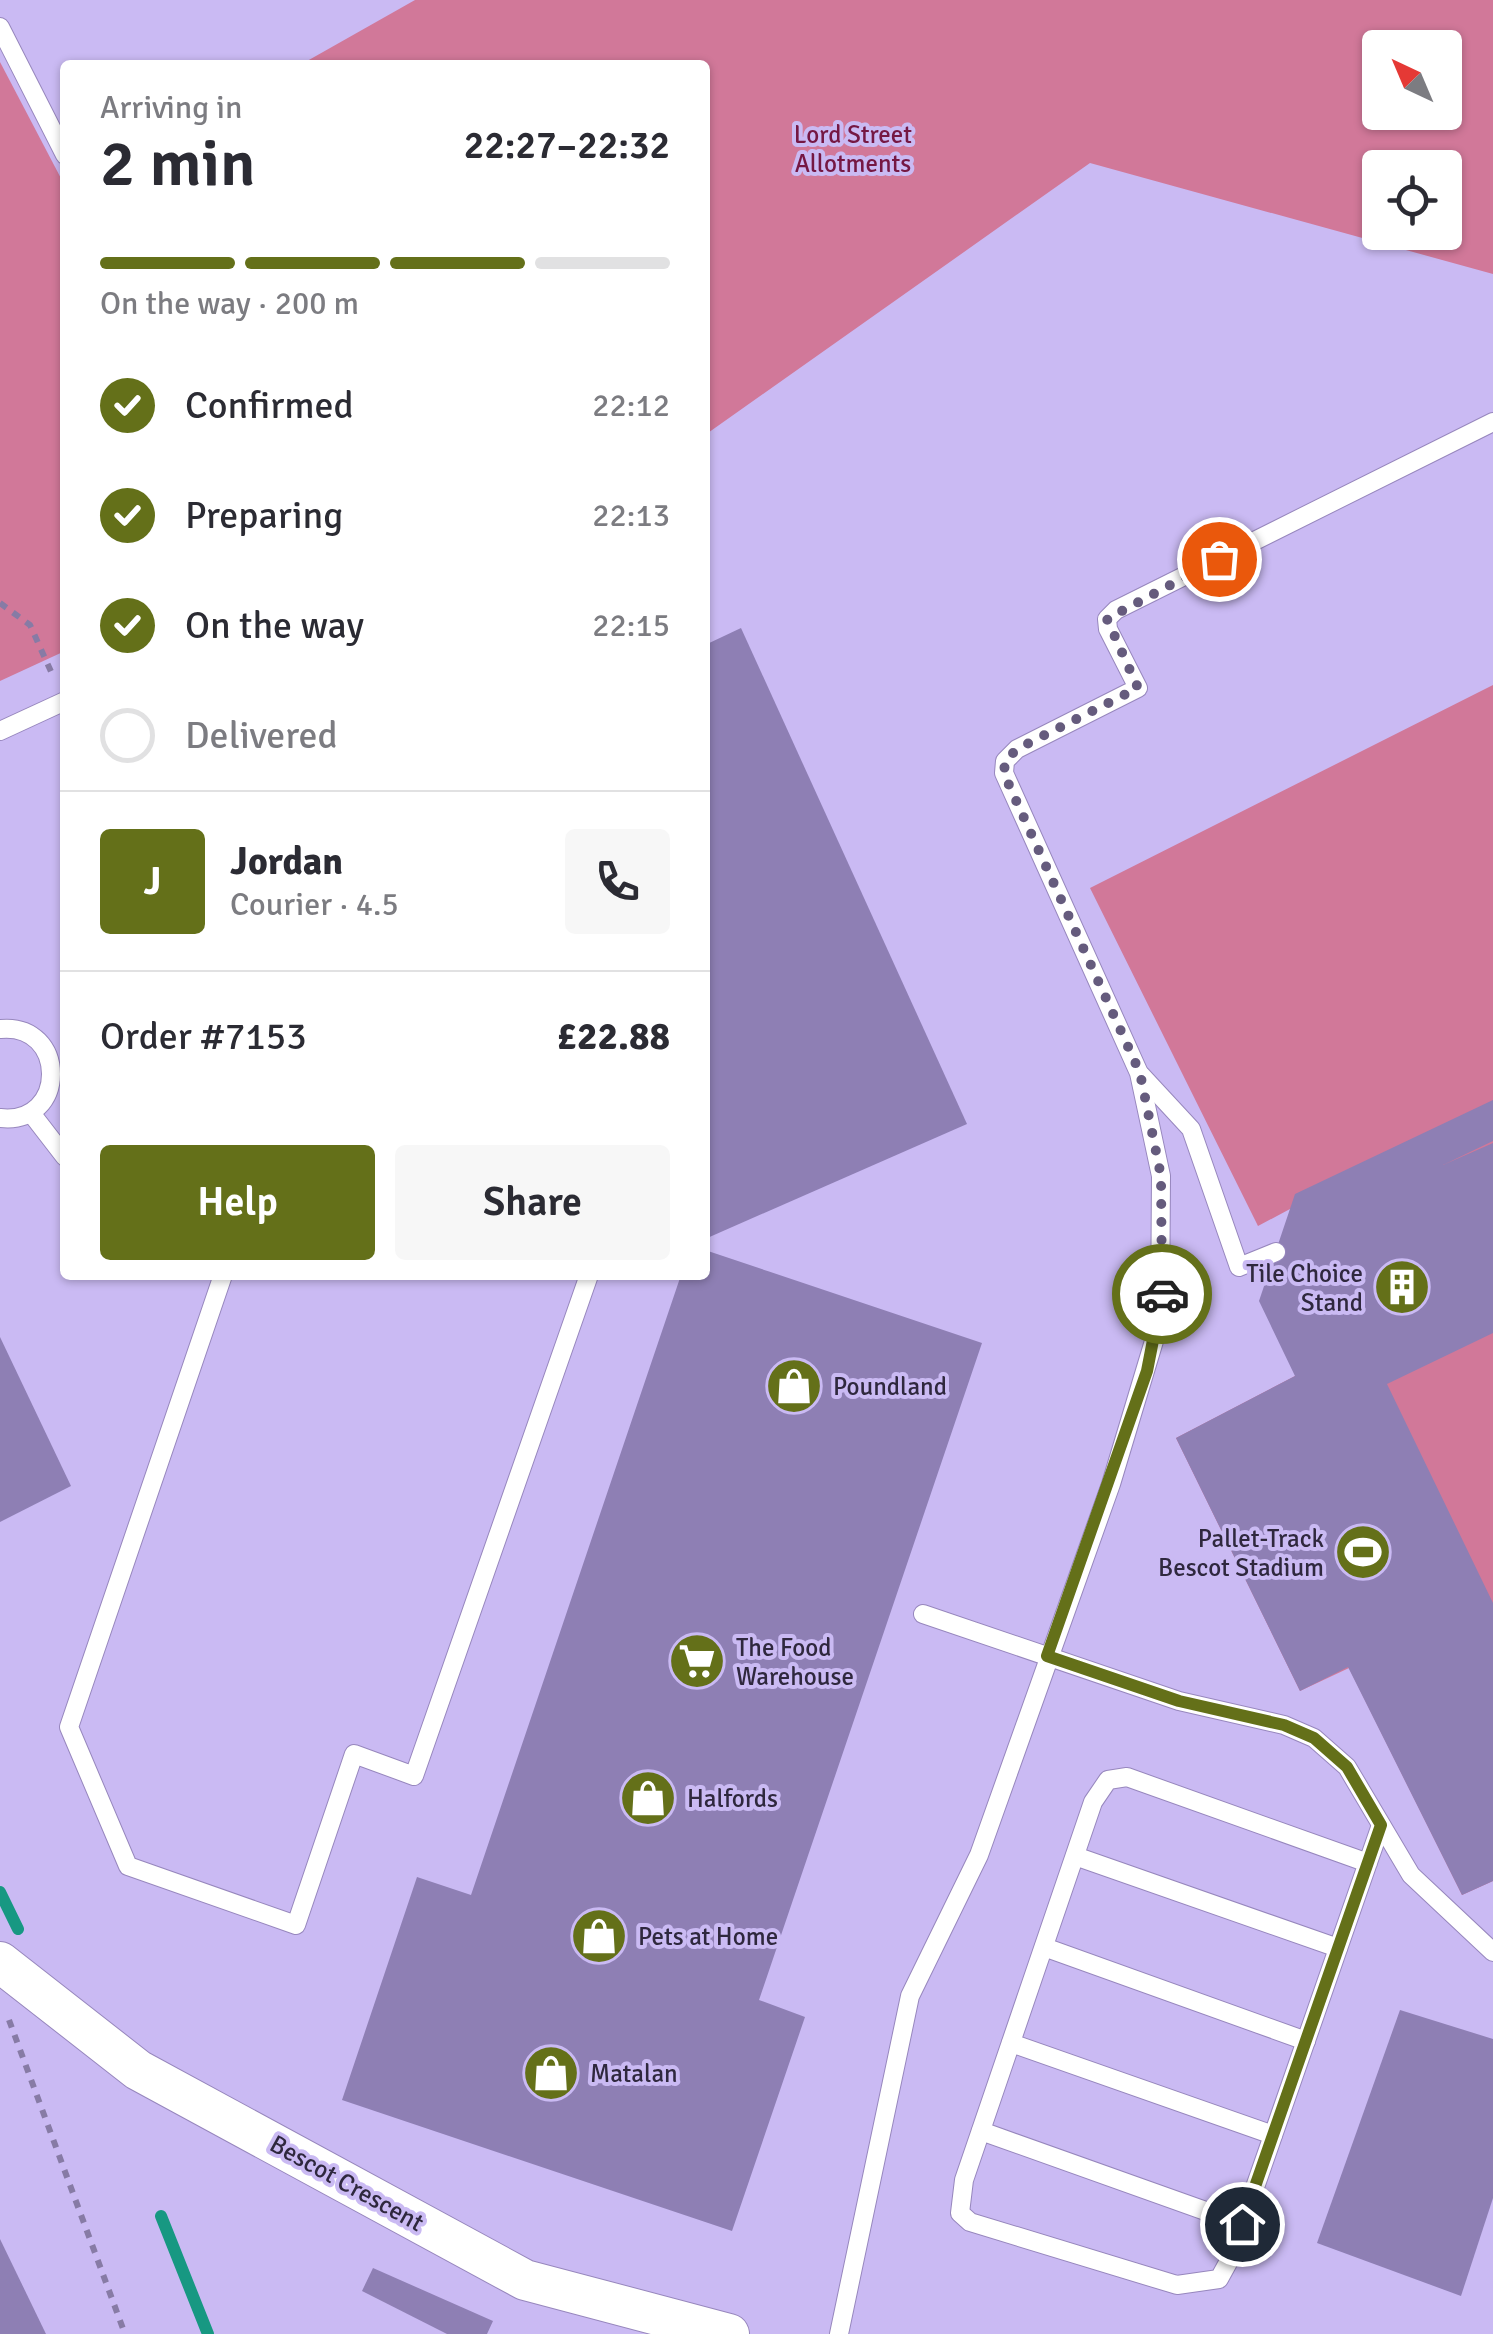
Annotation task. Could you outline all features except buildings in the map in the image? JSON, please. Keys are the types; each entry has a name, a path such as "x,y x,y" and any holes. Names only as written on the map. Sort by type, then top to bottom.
{"street":[{"name":"Bescot Crescent","path":"5,1966 138,2070 525,2280 729,2334"}],"lane":[{"path":"0,27 60,145"},
{"path":"838,2334 910,1996 979,1855 1110,1484 1160,1321 1161,1176 1140,1073 1004,774 1005,761 1017,749 1138,688 1108,629 1107,619 1116,610 1493,422"},
{"path":"0,730 60,703"},
{"path":"0,1029 31,1034 57,1050 54,1080 41,1104 30,1113 0,1118"},
{"path":"1140,1073 1191,1129 1239,1267 1276,1252"},
{"path":"30,1113 60,1151"},
{"path":"221,1280 69,1728 128,1866 296,1925 354,1754 414,1776 587,1280"},
{"path":"923,1614 1179,1701 1284,1725 1314,1738 1347,1767 1430,1897 1493,1952"},
{"path":"1368,1863 1127,1776 1108,1780 1093,1802 981,2131 960,2198 960,2213 970,2222 1177,2285 1218,2279 1242,2224 1368,1863 1381,1825"},
{"path":"1075,1856 1338,1948"},
{"path":"1044,1947 1306,2040"},
{"path":"1012,2043 1273,2135"},
{"path":"981,2131 1242,2224"}],"path":[{"path":"0,603 30,625 60,690"},
{"path":"5,1966 3,2006 126,2334"}],"green space":[{"name":"Lord Street Allotments","path":"415,0 1493,0 1493,274 1406,250 1462,250 1462,150 1362,150 1362,238 1090,163 710,431 710,60 309,60"},
{"path":"0,62 60,176 60,653 0,681"},
{"path":"1493,685 1493,1881 1462,1895 1349,1668 1300,1691 1176,1438 1295,1376 1290,1209 1258,1226 1090,888"}],"waterway":[{"path":"0,1892 18,1929"},
{"path":"161,2216 208,2334"}],"way so far":[{"path":"1162,1294 1161,1176 1140,1073 1004,774 1005,761 1017,749 1138,688 1108,629 1107,619 1116,610 1219,559"}],"place":[{"name":"Tile Choice Stand","path":"1402,1287"},
{"name":"Poundland","path":"794,1386"},
{"name":"Pallet-Track Bescot Stadium","path":"1363,1552"},
{"name":"The Food Warehouse","path":"697,1661"},
{"name":"Halfords","path":"648,1798"},
{"name":"Pets at Home","path":"599,1936"},
{"name":"Matalan","path":"551,2073"}],"route":[{"path":"1162,1294 1160,1321 1147,1371 1047,1656 1179,1701 1284,1725 1314,1738 1347,1767 1381,1825 1242,2224"}]}
